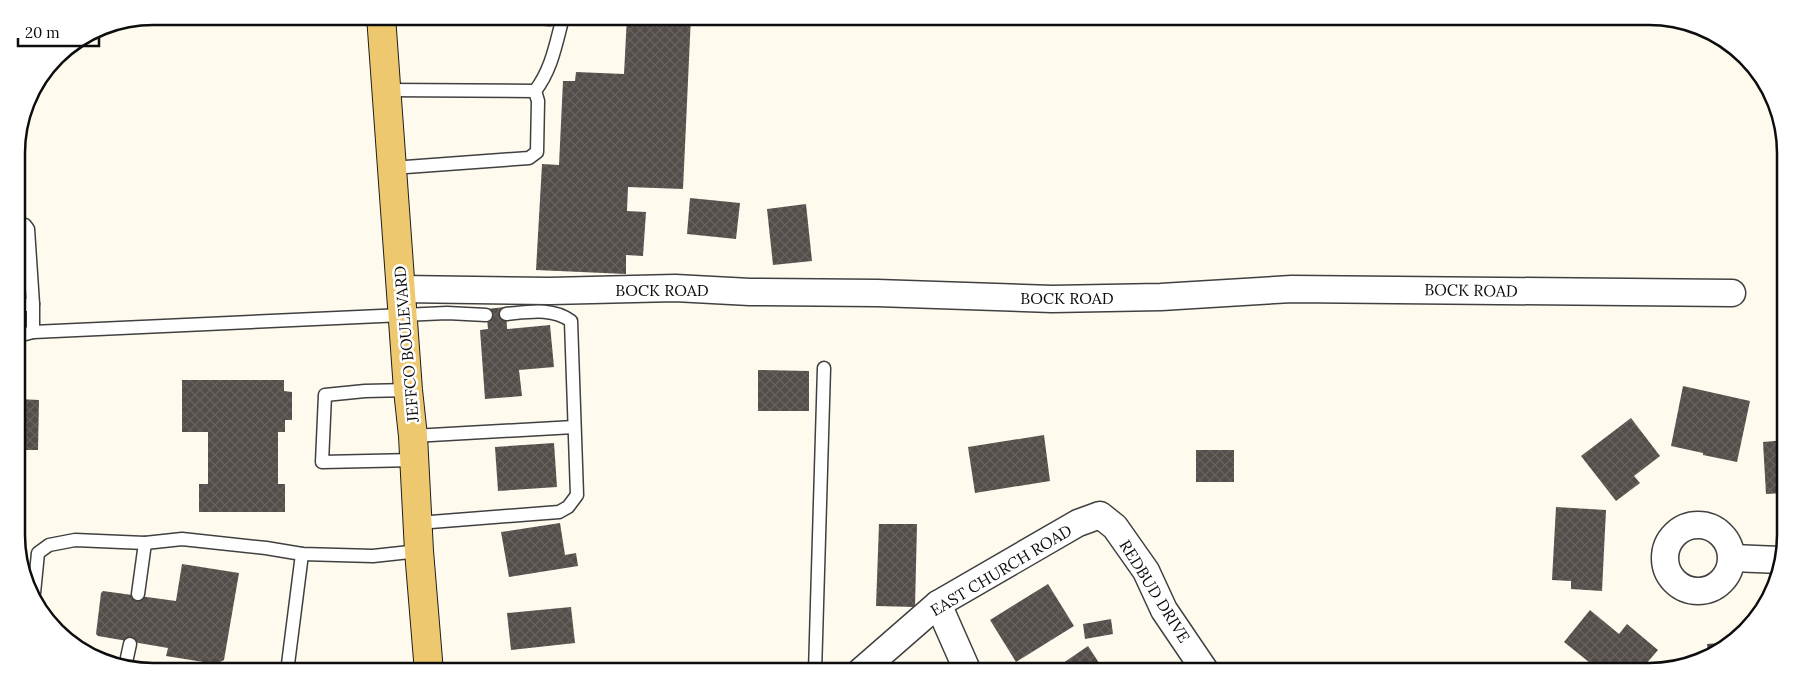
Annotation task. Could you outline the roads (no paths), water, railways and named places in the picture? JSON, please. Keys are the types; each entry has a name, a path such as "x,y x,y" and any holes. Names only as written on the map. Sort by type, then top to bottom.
{"main road":[{"name":"JEFFCO BOULEVARD","path":"382,25 428,663"},
{"path":"414,663 427,636"}],"street":[{"name":"BOCK ROAD","path":"402,302 550,291 675,288 750,292 878,293 1052,299 1161,297 1292,289 1732,293"},
{"name":"EAST CHURCH ROAD","path":"870,663 938,604 1078,523 1100,514"},
{"name":"REDBUD DRIVE","path":"1100,514 1115,527 1146,571 1164,610 1200,663"},
{"path":"1732,558 1775,560"},
{"path":"938,604 964,663"}],"lane":[{"path":"535,91 544,80 551,64 562,25"},
{"path":"386,90 535,91"},
{"path":"392,168 529,158 537,152 538,101 535,91"},
{"path":"25,225 28,229 33,332"},
{"path":"25,334 402,302 447,313 486,315"},
{"path":"25,305 33,304"},
{"path":"418,523 558,512 568,507 577,495 570,321 562,316 540,311 506,314"},
{"path":"815,663 824,368"},
{"path":"408,390 365,391 325,396 322,462 574,427"},
{"path":"35,584 38,554 49,545 75,540 145,543 182,539 302,554 372,556 419,551"},
{"path":"138,594 145,543"},
{"path":"288,663 302,554"},
{"path":"126,661 130,644"}]}
